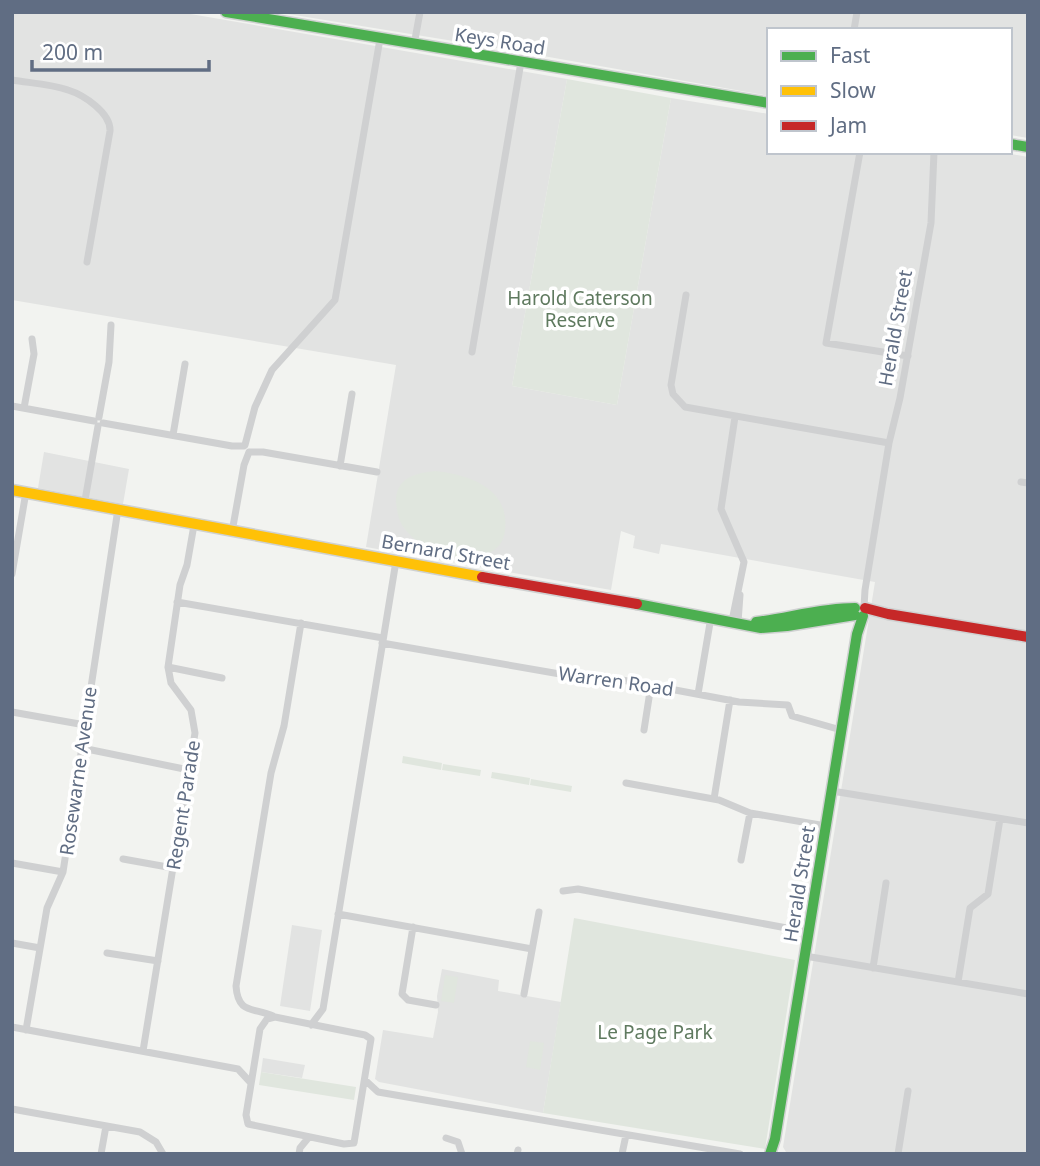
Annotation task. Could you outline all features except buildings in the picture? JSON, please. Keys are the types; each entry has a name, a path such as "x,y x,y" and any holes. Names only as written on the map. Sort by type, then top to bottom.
{"street":[{"name":"Keys Road","path":"226,12 767,103"},
{"path":"414,45 420,12"},
{"path":"232,532 255,407 272,370 335,300 380,39"},
{"path":"472,352 521,62"},
{"path":"12,80 72,91 103,112 109,120 110,131 87,262"},
{"path":"860,154 827,343 908,356"},
{"name":"Herald Street","path":"772,1154 860,611 889,443 932,223 934,154"},
{"path":"686,295 671,391 688,409 889,443"},
{"path":"85,504 109,362 111,326"},
{"path":"24,408 34,354 32,339"},
{"path":"173,435 185,364"},
{"path":"340,466 352,394"},
{"path":"12,406 377,472"},
{"path":"735,621 743,558 721,509 736,417"},
{"name":"Bernard Street","path":"12,493 735,621 773,621 818,610 860,611 1028,638"},
{"path":"12,574 25,495"},
{"name":"Rosewarne Avenue","path":"26,1030 47,908 63,872 118,512"},
{"path":"194,525 187,565 180,582 168,667 222,678"},
{"path":"329,1028 323,1009 396,561"},
{"name":"Warren Road","path":"177,602 583,678 606,677 730,700 788,705 792,716 841,730"},
{"path":"698,694 711,617"},
{"path":"251,1010 258,1018 260,1029 246,1115 248,1124 344,1144 354,1143 371,1039 365,1034 311,1025 251,1010 244,1007 238,999 237,982 271,773 284,726 300,623"},
{"name":"Regent Parade","path":"143,1051 195,722 189,705 171,683 168,667"},
{"path":"644,730 652,685"},
{"path":"714,799 730,700"},
{"path":"12,712 85,725"},
{"path":"82,748 189,770"},
{"path":"626,783 714,799 750,813 826,826"},
{"path":"832,790 1028,823"},
{"path":"741,860 750,813"},
{"path":"958,982 970,908 988,894 1000,819"},
{"path":"123,859 173,868"},
{"path":"12,863 63,872"},
{"path":"873,968 886,883"},
{"path":"563,891 578,889 808,932"},
{"path":"524,994 539,912"},
{"path":"338,914 532,949"},
{"path":"413,928 402,996 408,1000 436,1005"},
{"path":"12,943 40,948"},
{"path":"107,953 158,961"},
{"path":"805,956 1028,994"},
{"path":"311,1025 323,1009"},
{"path":"260,1029 267,1019 275,1017"},
{"path":"12,1027 238,1069 256,1061"},
{"path":"238,1069 251,1083"},
{"path":"365,1080 378,1092 740,1154"},
{"path":"898,1154 908,1091"},
{"path":"362,1099 378,1092"},
{"path":"12,1109 144,1134 156,1142 163,1154"},
{"path":"102,1154 106,1126"},
{"path":"293,1134 299,1151"},
{"path":"622,1154 625,1135"},
{"path":"299,1151 309,1137"},
{"path":"446,1138 458,1142 463,1154"}],"shaded area":[{"path":"12,12 179,12 567,79 512,386 617,405 671,98 767,114 767,154 1011,154 1028,157 1026,1154 796,1154 786,1152 783,1147 875,582 661,544 659,554 633,548 635,536 621,531 611,590 366,547 396,365 12,300"},
{"path":"276,12 1028,12 1028,138 1012,135 1012,28 767,28 767,96"},
{"path":"44,452 129,469 123,504 38,488"},
{"path":"292,925 322,930 310,1011 280,1006"},
{"path":"442,969 499,980 498,991 561,1002 543,1113 379,1082 375,1079 383,1030 433,1038"},
{"path":"263,1058 305,1065 302,1078 261,1072"}],"green space":[{"name":"Harold Caterson Reserve","path":"567,79 671,98 617,405 512,386"},
{"path":"436,471 474,480 494,494 505,516 505,530 502,542 494,550 477,557 454,557 420,543 404,528 396,503 399,487 414,475"},
{"path":"403,756 442,763 441,770 402,763"},
{"path":"443,764 481,770 480,776 442,770"},
{"path":"492,772 530,778 529,785 491,778"},
{"path":"531,779 572,786 571,792 530,785"},
{"name":"Le Page Park","path":"574,918 795,960 765,1149 543,1113"},
{"path":"445,975 458,977 454,1003 441,1001"},
{"path":"530,1041 544,1043 540,1070 526,1067"},
{"path":"261,1072 356,1087 354,1100 259,1085"}],"traffic: fast":[{"path":"226,12 767,103"},
{"path":"1012,144 1028,147"},
{"path":"637,604 761,628 855,615"},
{"path":"756,622 817,611 855,608"},
{"path":"770,1154 775,1139 857,634 863,616"}],"traffic: slow":[{"path":"12,490 482,577"}],"traffic: jam":[{"path":"482,577 637,604"},
{"path":"865,608 1028,637"}]}
